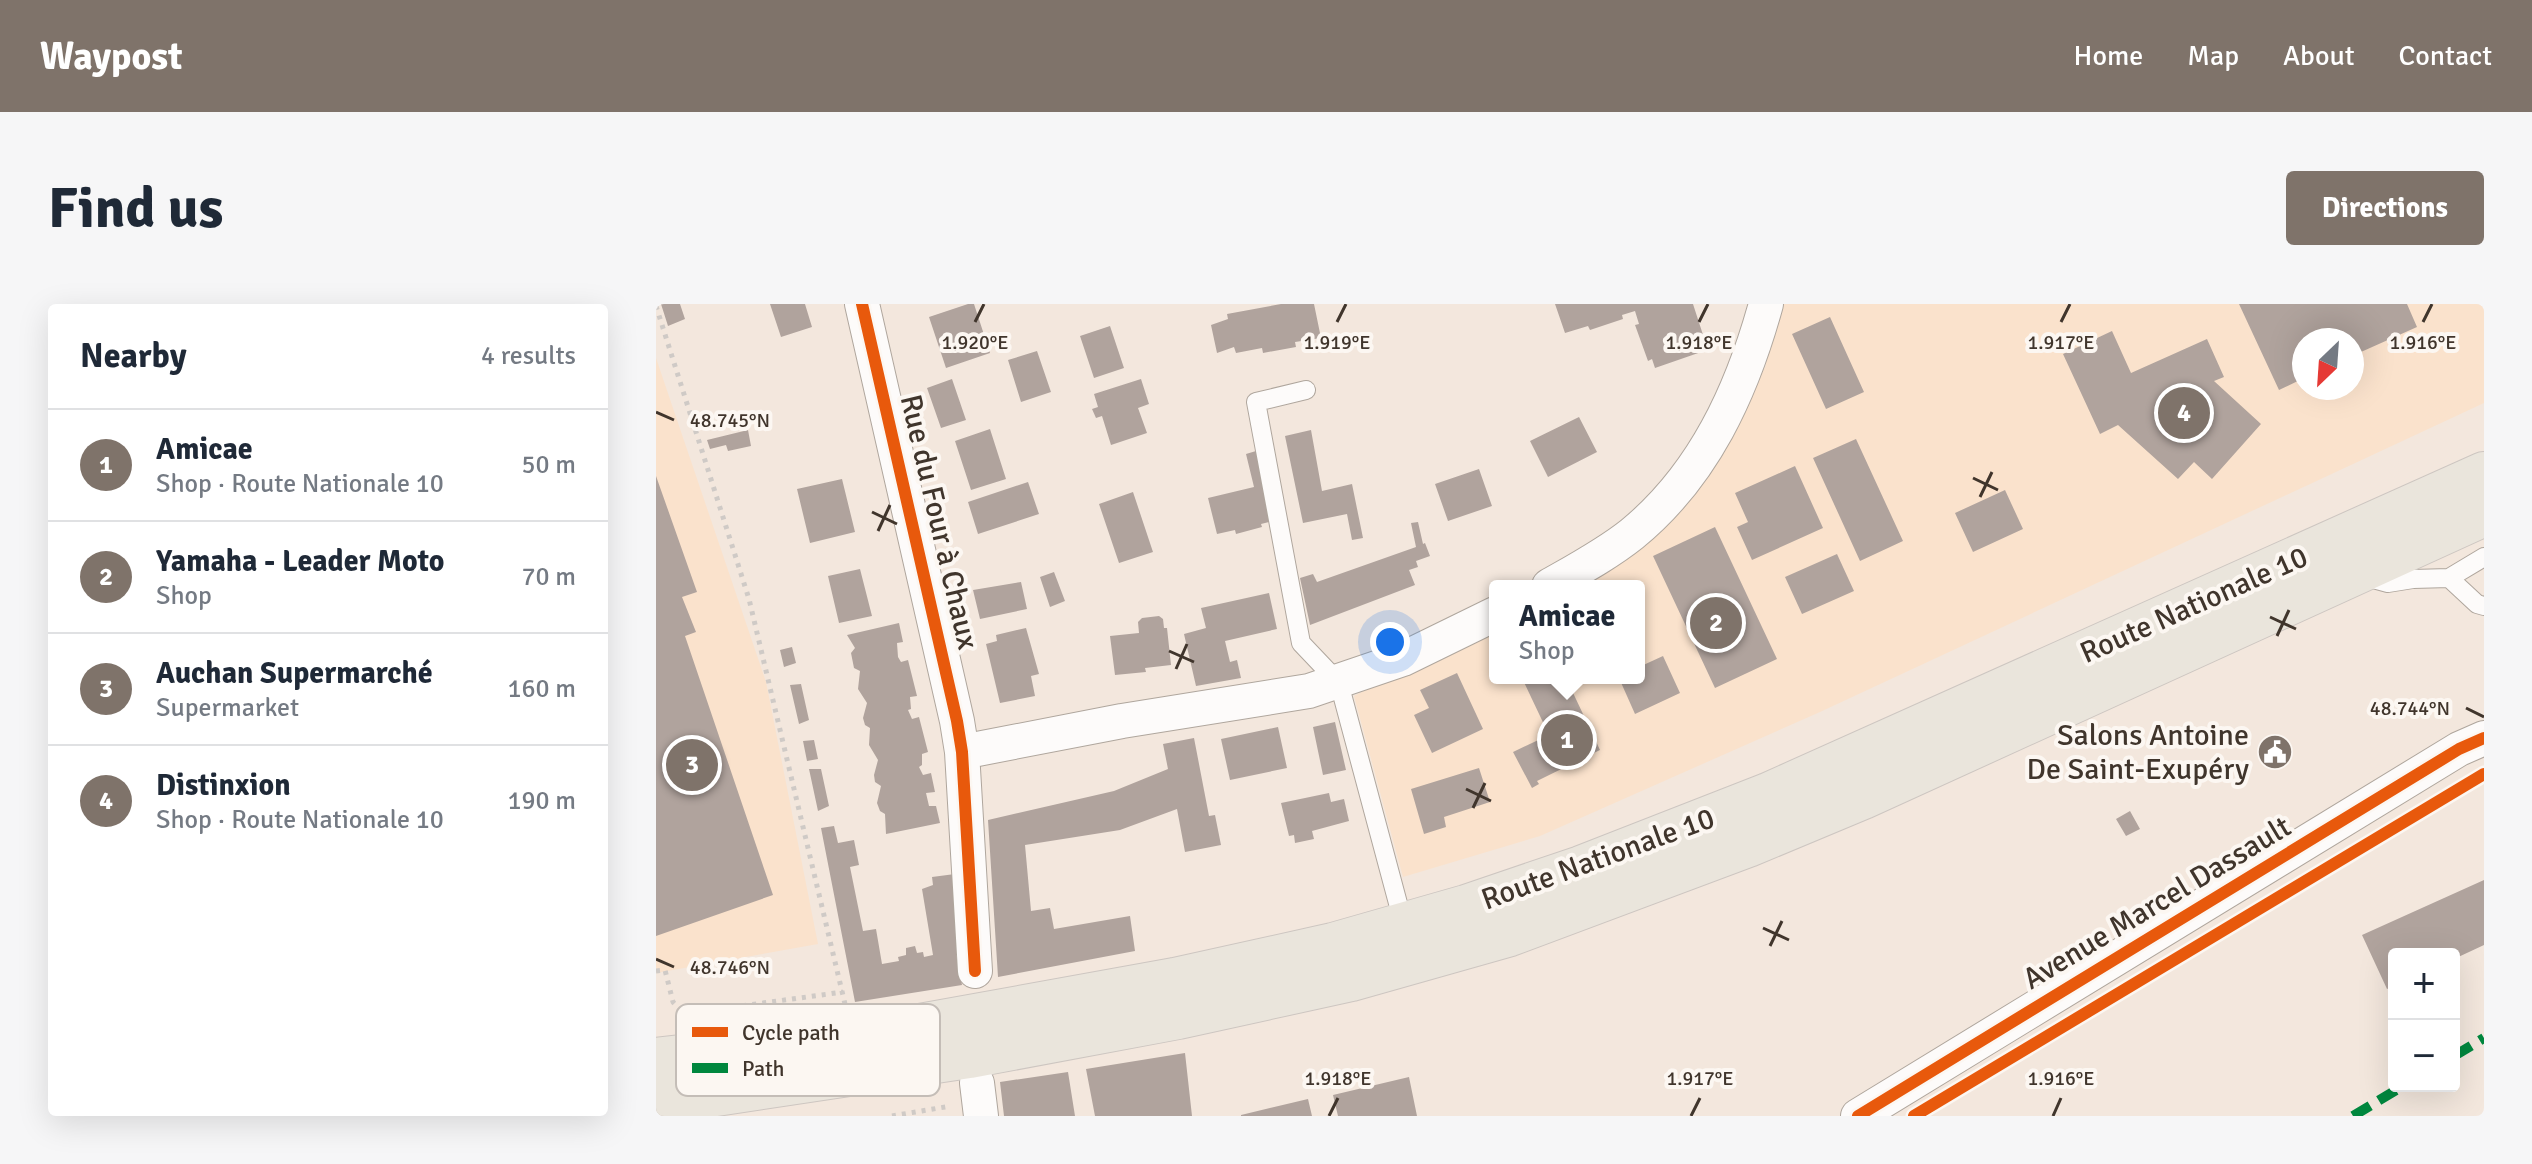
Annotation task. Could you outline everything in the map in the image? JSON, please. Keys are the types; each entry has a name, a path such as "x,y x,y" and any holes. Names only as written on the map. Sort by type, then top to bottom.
{"main road":[{"name":"Route Nationale 10","path":"940,1022 1175,980 1333,945 1466,907 1581,868 1768,795 2484,474"},
{"name":"Route Nationale 10","path":"940,1060 1178,1017 1351,979 1481,942 1637,888 1863,797 2484,514"},
{"name":"Route Nationale 10","path":"656,1060 676,1058"},
{"name":"Route Nationale 10","path":"656,1103 703,1096"}],"street":[{"name":"Rue du Four à Chaux","path":"862,304 957,721 962,752 975,971"},
{"path":"1559,580 1631,535 1667,501 1698,464 1737,392 1754,350 1766,304"},
{"path":"962,752 1122,721 1309,691 1403,659 1489,617"},
{"name":"Avenue Marcel Dassault","path":"1858,1116 2459,749 2484,738"}],"lane":[{"path":"1306,390 1256,402 1301,643 1339,683 1399,907"},
{"path":"2355,573 2388,583 2449,578 2484,557"},
{"path":"2449,578 2477,604 2484,606"}],"path":[{"path":"656,306 749,599 843,992 756,1004"},
{"path":"656,971 665,970 676,1006"},
{"path":"892,1116 927,1111"}],"shaded area":[{"path":"1747,304 2484,304 2484,403 1820,712 1540,836 1403,877 1354,696 1489,626 1489,684 1645,684 1645,580 1575,580 1685,502 1732,438 1766,365"},
{"path":"656,358 766,682 818,944 656,973"}],"building":[{"path":"661,304 680,304 685,319 668,326"},
{"path":"770,304 805,304 812,327 781,337"},
{"path":"974,304 990,353 946,368 929,317"},
{"path":"1281,304 1314,304 1321,338 1295,342 1296,347 1263,353 1262,348 1236,353 1234,347 1217,353 1211,325 1228,319 1227,314"},
{"path":"1555,304 1693,304 1705,341 1701,343 1704,351 1655,368 1652,359 1648,361 1635,325 1639,324 1635,311 1622,315 1623,319 1590,330 1588,326 1565,333"},
{"path":"2239,304 2407,304 2417,327 2364,351 2364,328 2292,328 2292,384 2279,390"},
{"path":"1830,317 1864,392 1826,409 1792,334"},
{"path":"1110,326 1124,368 1094,378 1080,336"},
{"path":"2112,331 2131,373 2207,339 2224,377 2214,381 2261,424 2212,479 2194,462 2178,479 2118,425 2100,434 2063,354"},
{"path":"1037,351 1051,392 1021,402 1008,360"},
{"path":"952,379 966,420 941,428 927,388"},
{"path":"1141,379 1149,404 1138,408 1147,433 1111,445 1102,416 1096,418 1092,409 1098,407 1094,394"},
{"path":"1579,417 1597,452 1548,477 1530,441"},
{"path":"990,429 1006,479 971,490 955,441"},
{"path":"748,430 751,446 728,451 726,445 710,449 707,440"},
{"path":"1311,430 1322,491 1352,484 1363,538 1352,540 1347,514 1303,523 1285,436"},
{"path":"1856,439 1903,541 1860,561 1813,458"},
{"path":"1256,451 1273,521 1236,534 1235,530 1217,534 1208,498 1254,487 1246,454"},
{"path":"1795,466 1823,528 1752,560 1737,527 1748,522 1735,493"},
{"path":"1479,469 1492,506 1448,521 1435,484"},
{"path":"656,476 697,592 682,597 696,632 685,636 773,895 656,936"},
{"path":"842,479 855,532 810,543 797,489"},
{"path":"1028,482 1039,514 978,534 968,502"},
{"path":"2005,490 2023,529 1973,552 1955,513"},
{"path":"1133,492 1153,552 1119,563 1099,504"},
{"path":"1418,522 1423,544 1430,556 1416,561 1418,567 1409,570 1415,585 1310,625 1300,578 1313,574 1317,582 1416,547 1411,523"},
{"path":"1715,527 1777,659 1715,688 1653,556"},
{"path":"1837,554 1854,591 1802,614 1785,577"},
{"path":"860,569 872,616 839,623 828,576"},
{"path":"1054,572 1065,601 1050,607 1040,577"},
{"path":"1021,582 1027,609 980,619 973,590"},
{"path":"1269,593 1277,629 1225,641 1230,662 1237,660 1241,678 1196,686 1184,634 1206,628 1201,608"},
{"path":"1159,616 1163,619 1164,628 1167,628 1171,665 1145,668 1146,672 1115,675 1110,636 1139,633 1138,622 1142,618"},
{"path":"899,623 903,642 897,643 898,657 901,662 908,660 917,696 910,697 911,709 908,710 912,719 919,717 928,752 922,754 922,765 919,767 923,775 931,773 935,792 926,793 929,806 936,806 940,823 886,834 885,814 877,803 881,786 875,782 874,775 878,760 869,745 870,728 863,718 867,703 858,689 860,671 854,668 851,653 855,648 847,635"},
{"path":"1026,628 1039,674 1031,676 1035,696 1000,703 986,644 997,641 996,635"},
{"path":"792,647 796,663 784,667 780,650"},
{"path":"1663,656 1680,693 1635,714 1622,684 1645,684 1645,664"},
{"path":"1457,673 1483,729 1432,753 1414,715 1429,708 1420,690"},
{"path":"801,684 809,720 799,724 790,685"},
{"path":"1525,684 1569,684 1600,750 1537,781 1539,784 1532,788 1513,752 1549,735"},
{"path":"1335,722 1346,770 1323,775 1313,727"},
{"path":"1278,727 1287,768 1230,780 1221,739"},
{"path":"1194,738 1209,816 1215,815 1221,845 1185,852 1177,809 1120,830 1025,845 1031,911 1050,908 1054,929 1130,916 1135,951 998,977 988,820 1114,791 1168,769 1163,744"},
{"path":"814,740 818,759 807,761 803,741"},
{"path":"1479,768 1490,802 1444,817 1446,827 1424,834 1411,789"},
{"path":"809,769 821,769 829,806 818,811"},
{"path":"1329,793 1331,802 1344,799 1349,821 1312,831 1314,839 1295,843 1294,835 1289,836 1281,803"},
{"path":"2130,811 2140,829 2126,836 2116,819"},
{"path":"834,826 838,843 854,840 859,865 850,867 863,931 876,929 882,964 899,961 898,957 906,955 906,948 915,946 917,953 923,952 924,957 933,955 922,889 933,885 932,877 955,874 959,953 956,954 962,985 855,1002 821,828"},
{"path":"2484,880 2484,945 2460,956 2460,948 2388,948 2387,989 2362,935"},
{"path":"1185,1053 1192,1116 1095,1116 1086,1069"},
{"path":"1068,1072 1075,1116 1004,1116 1000,1082"},
{"path":"1409,1077 1417,1116 1338,1116 1333,1095"},
{"path":"1308,1099 1312,1116 1241,1116 1241,1115"}],"marked path":[{"path":"2460,1052 2484,1038"},
{"path":"2353,1116 2393,1092"}],"cycle path":[{"path":"862,304 957,721 962,752 975,971"},
{"path":"1858,1116 2459,749 2484,738"},
{"path":"1914,1116 2484,774"}],"place":[{"name":"Distinxion","path":"2184,413"},
{"name":"Yamaha - Leader Moto","path":"1716,623"},
{"name":"Amicae","path":"1567,740"},
{"name":"Salons Antoine De Saint-Exupéry","path":"2275,752"},
{"name":"Auchan Supermarché","path":"692,765"}]}
